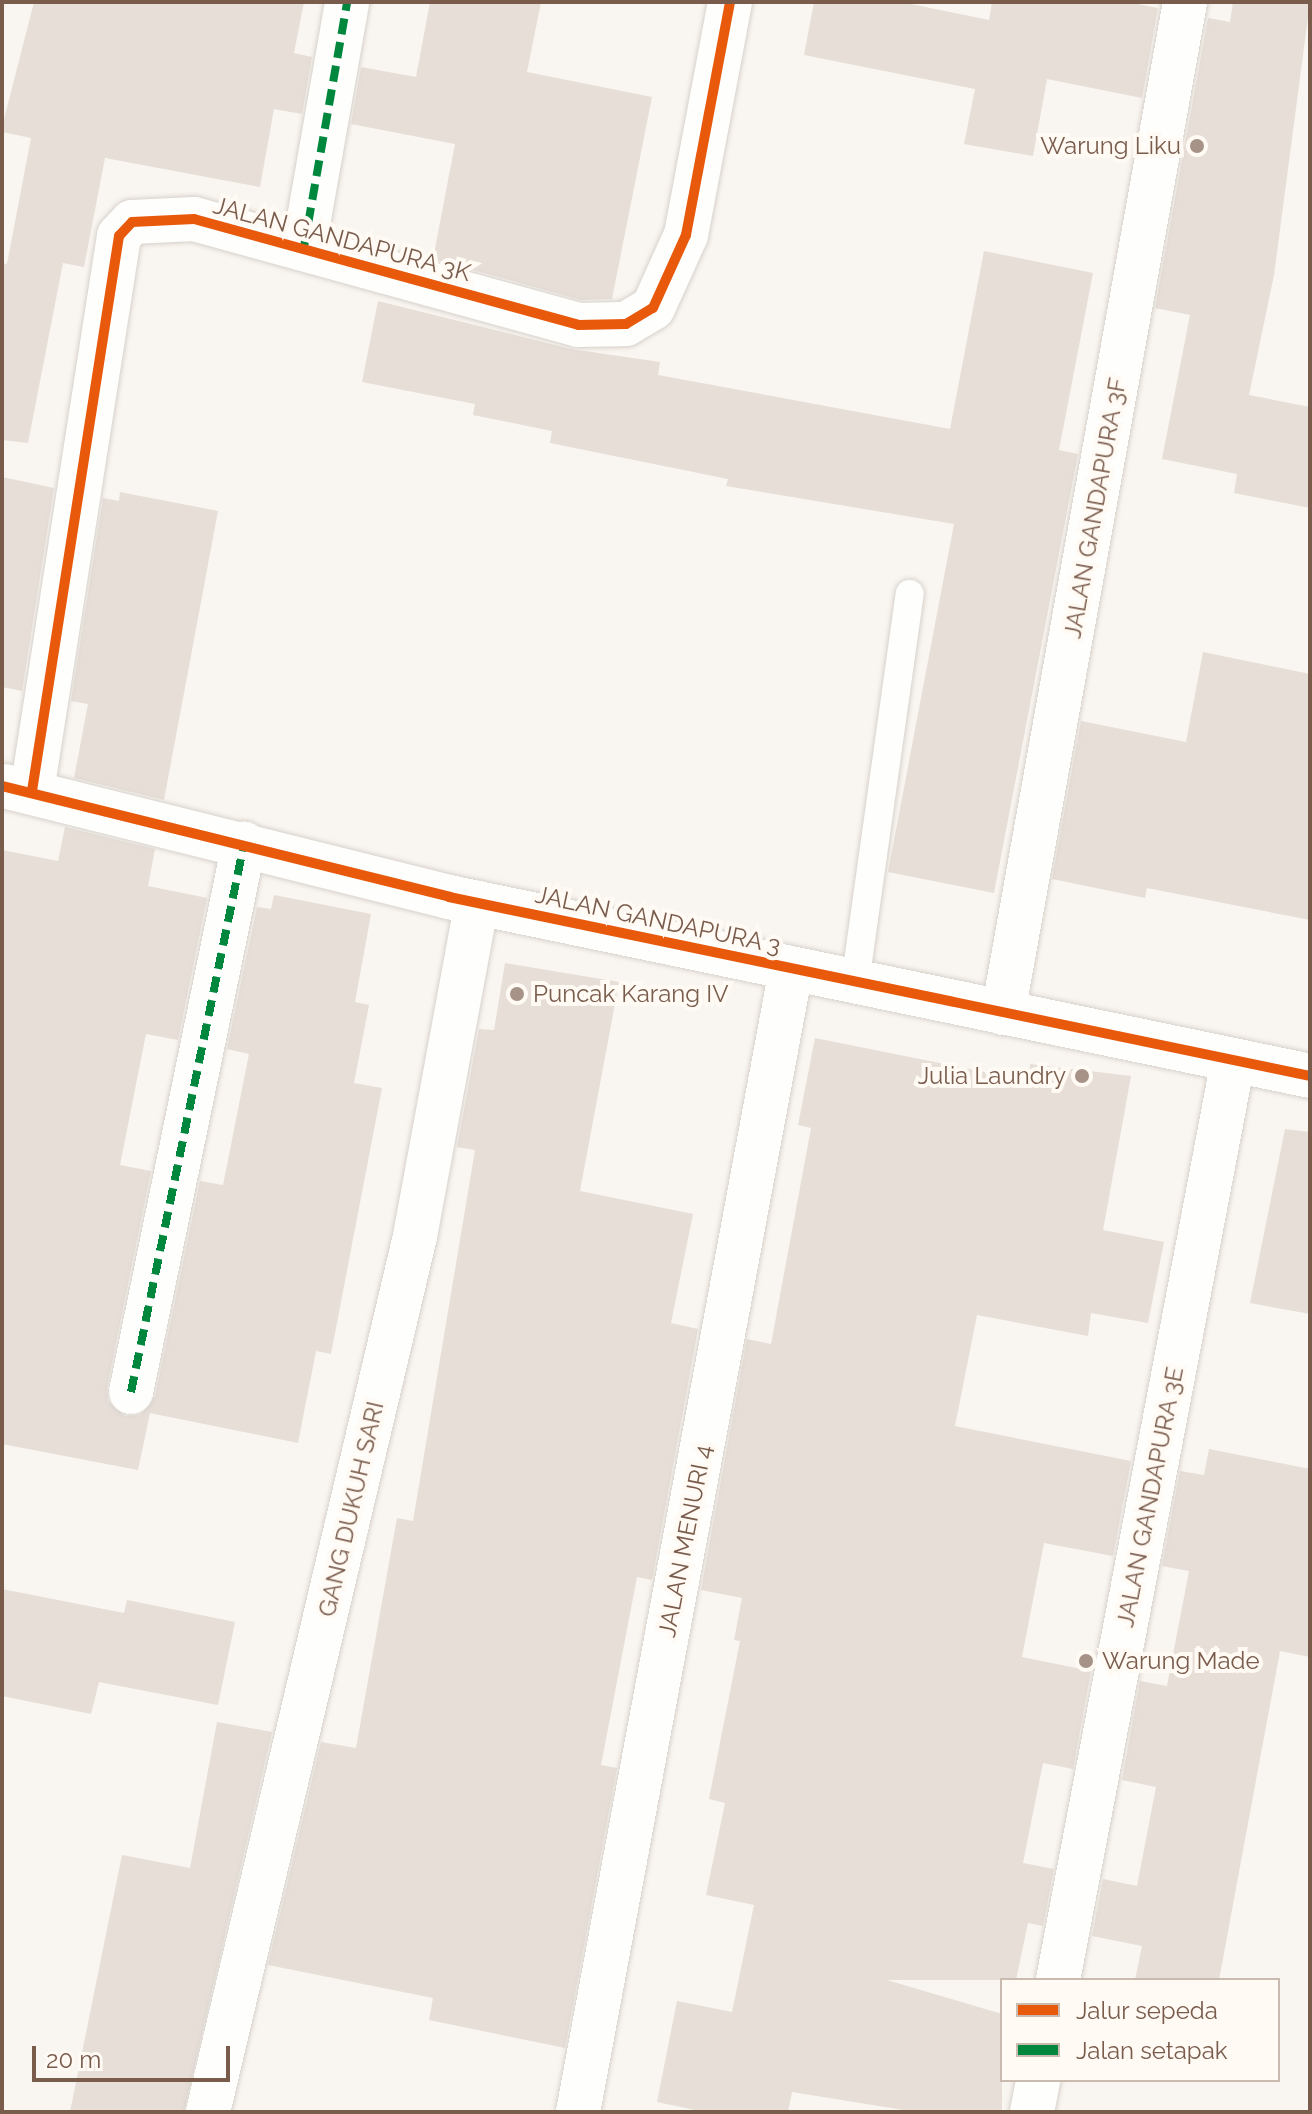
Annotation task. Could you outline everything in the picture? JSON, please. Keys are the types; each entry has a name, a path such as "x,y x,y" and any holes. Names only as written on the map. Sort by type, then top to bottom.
{"street":[{"path":"304,247 347,2"},
{"name":"JALAN GANDAPURA 3K","path":"17,788 119,236 132,222 162,216 304,247 578,325 626,324 653,308 686,235 730,2"},
{"name":"JALAN GANDAPURA 3F","path":"1003,1013 1185,2"},
{"name":"JALAN GANDAPURA 3","path":"17,788 477,903 1310,1076"},
{"path":"131,1392 244,844"},
{"name":"GANG DUKUH SARI","path":"208,2112 415,1236 477,903"},
{"name":"JALAN MENURI 4","path":"578,2112 791,969"},
{"name":"JALAN GANDAPURA 3E","path":"1058,1978 1233,1061"},
{"path":"1032,2112 1038,2082"}],"lane":[{"path":"855,983 910,594"}],"building":[{"path":"34,2 304,2 294,53 312,57 302,114 274,109 260,187 105,158 84,267 63,263 28,443 2,440 2,263 7,264 31,138 2,132 2,127"},
{"path":"430,2 541,2 527,72 652,97 612,299 581,300 433,259 455,144 351,124 361,67 416,77"},
{"path":"814,2 901,2 989,20 992,2 1127,2 1158,8 1142,98 1047,79 1033,156 964,144 975,89 804,55"},
{"path":"1233,2 1310,2 1274,275 1249,395 1310,407 1310,508 1234,493 1237,474 1162,459 1190,315 1155,308 1208,18 1230,22"},
{"path":"984,251 1093,273 1059,450 1078,454 994,893 888,872 954,524 726,486 728,479 550,443 552,431 473,415 475,404 362,382 378,301 571,349 660,362 658,375 950,429"},
{"path":"2,477 54,488 22,691 2,687"},
{"path":"120,492 218,511 164,800 74,778 88,704 71,701 103,498 119,501"},
{"path":"1203,652 1310,674 1310,920 1147,888 1145,898 1052,879 1081,721 1186,742"},
{"path":"65,827 155,849 148,886 207,898 178,1040 146,1034 120,1165 151,1171 107,1387 108,1401 125,1416 140,1415 155,1397 200,1181 223,1185 249,1054 227,1049 257,907 271,909 274,895 371,914 355,1002 369,1005 354,1083 382,1088 331,1354 316,1351 298,1443 150,1413 138,1470 2,1444 2,850 58,861"},
{"path":"505,963 619,982 580,1191 693,1214 671,1323 698,1329 652,1580 637,1577 601,1765 617,1768 565,2048 429,2020 433,1998 268,1965 321,1742 356,1748 397,1518 413,1521 475,1150 457,1147 479,1029 494,1030"},
{"path":"815,1038 1029,1081 1030,1064 1131,1076 1103,1230 1164,1242 1148,1323 1091,1313 1088,1336 977,1315 955,1426 1131,1461 1113,1556 1044,1543 1022,1657 1091,1671 1073,1769 1043,1763 1023,1863 1054,1869 1043,1926 1028,1923 1016,1978 887,1980 1000,2013 1002,2112 916,2112 792,2092 788,2112 705,2112 657,2102 677,2001 732,2012 754,1905 706,1895 725,1803 709,1799 740,1641 734,1640 742,1598 701,1590 747,1339 771,1344 811,1128 798,1125"},
{"path":"1285,1129 1310,1132 1310,1314 1250,1303"},
{"path":"1209,1449 1310,1469 1310,1657 1280,1651 1219,1978 1135,1978 1142,1946 1092,1936 1103,1879 1137,1886 1156,1787 1122,1780 1140,1681 1167,1686 1189,1571 1162,1566 1180,1471 1204,1475"},
{"path":"2,1589 124,1613 127,1600 235,1622 218,1705 99,1682 91,1714 2,1696"},
{"path":"217,1722 272,1732 184,2112 70,2112 122,1855 190,1868"}],"marked path":[{"path":"304,247 347,2"},
{"path":"131,1392 244,844"}],"cycle path":[{"path":"32,791 119,236 132,222 194,219 578,325 626,324 653,308 686,235 730,2"},
{"path":"2,786 449,897 1310,1076"}],"place":[{"name":"Warung Liku","path":"1197,146"},
{"name":"Puncak Karang IV","path":"517,994"},
{"name":"Julia Laundry","path":"1082,1076"},
{"name":"Warung Made","path":"1086,1661"}]}
